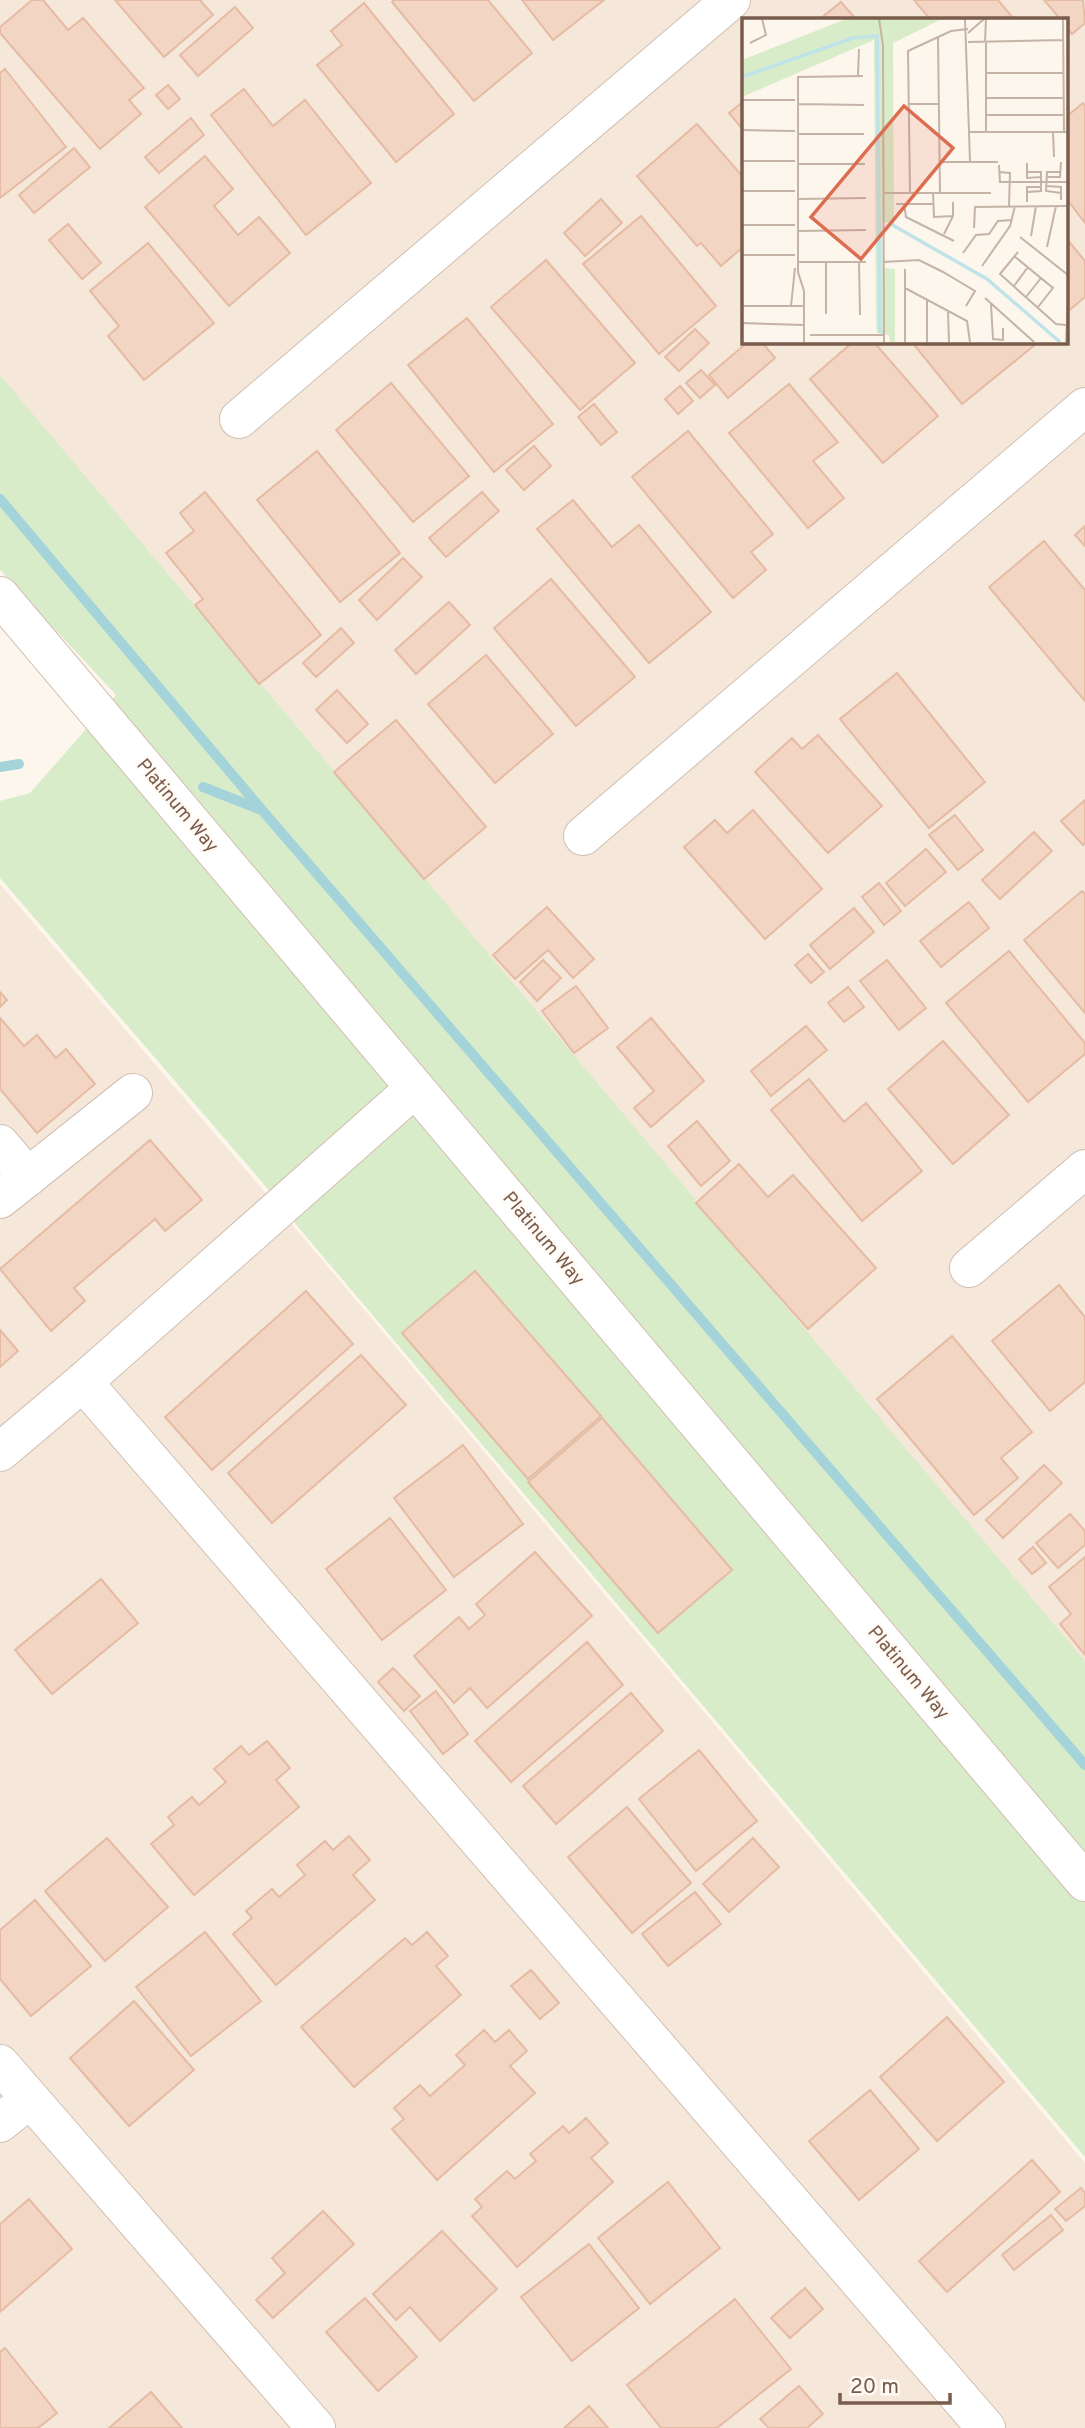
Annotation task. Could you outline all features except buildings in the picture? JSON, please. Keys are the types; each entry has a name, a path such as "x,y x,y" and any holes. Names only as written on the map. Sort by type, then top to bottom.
{"street":[{"path":"239,419 731,0"},
{"path":"583,836 1085,407"},
{"name":"Platinum Way","path":"0,596 1085,1882"},
{"path":"0,1452 83,1382 415,1088"},
{"path":"0,1144 14,1188 133,1093"},
{"path":"969,1268 1085,1169"},
{"path":"83,1382 986,2428"},
{"path":"0,2064 316,2428"},
{"path":"0,2123 30,2099"}],"shaded area":[{"path":"0,0 1085,0 1085,1667 0,381"},
{"path":"0,884 258,1184 1085,2163 1085,2428 0,2428"}],"green space":[{"path":"0,375 1085,1661 1085,2157 262,1182 0,878 0,801 30,793 116,695 0,570"}],"waterway":[{"path":"0,499 262,810 1085,1765"},
{"path":"0,767 19,764"},
{"path":"203,787 259,809"}]}
